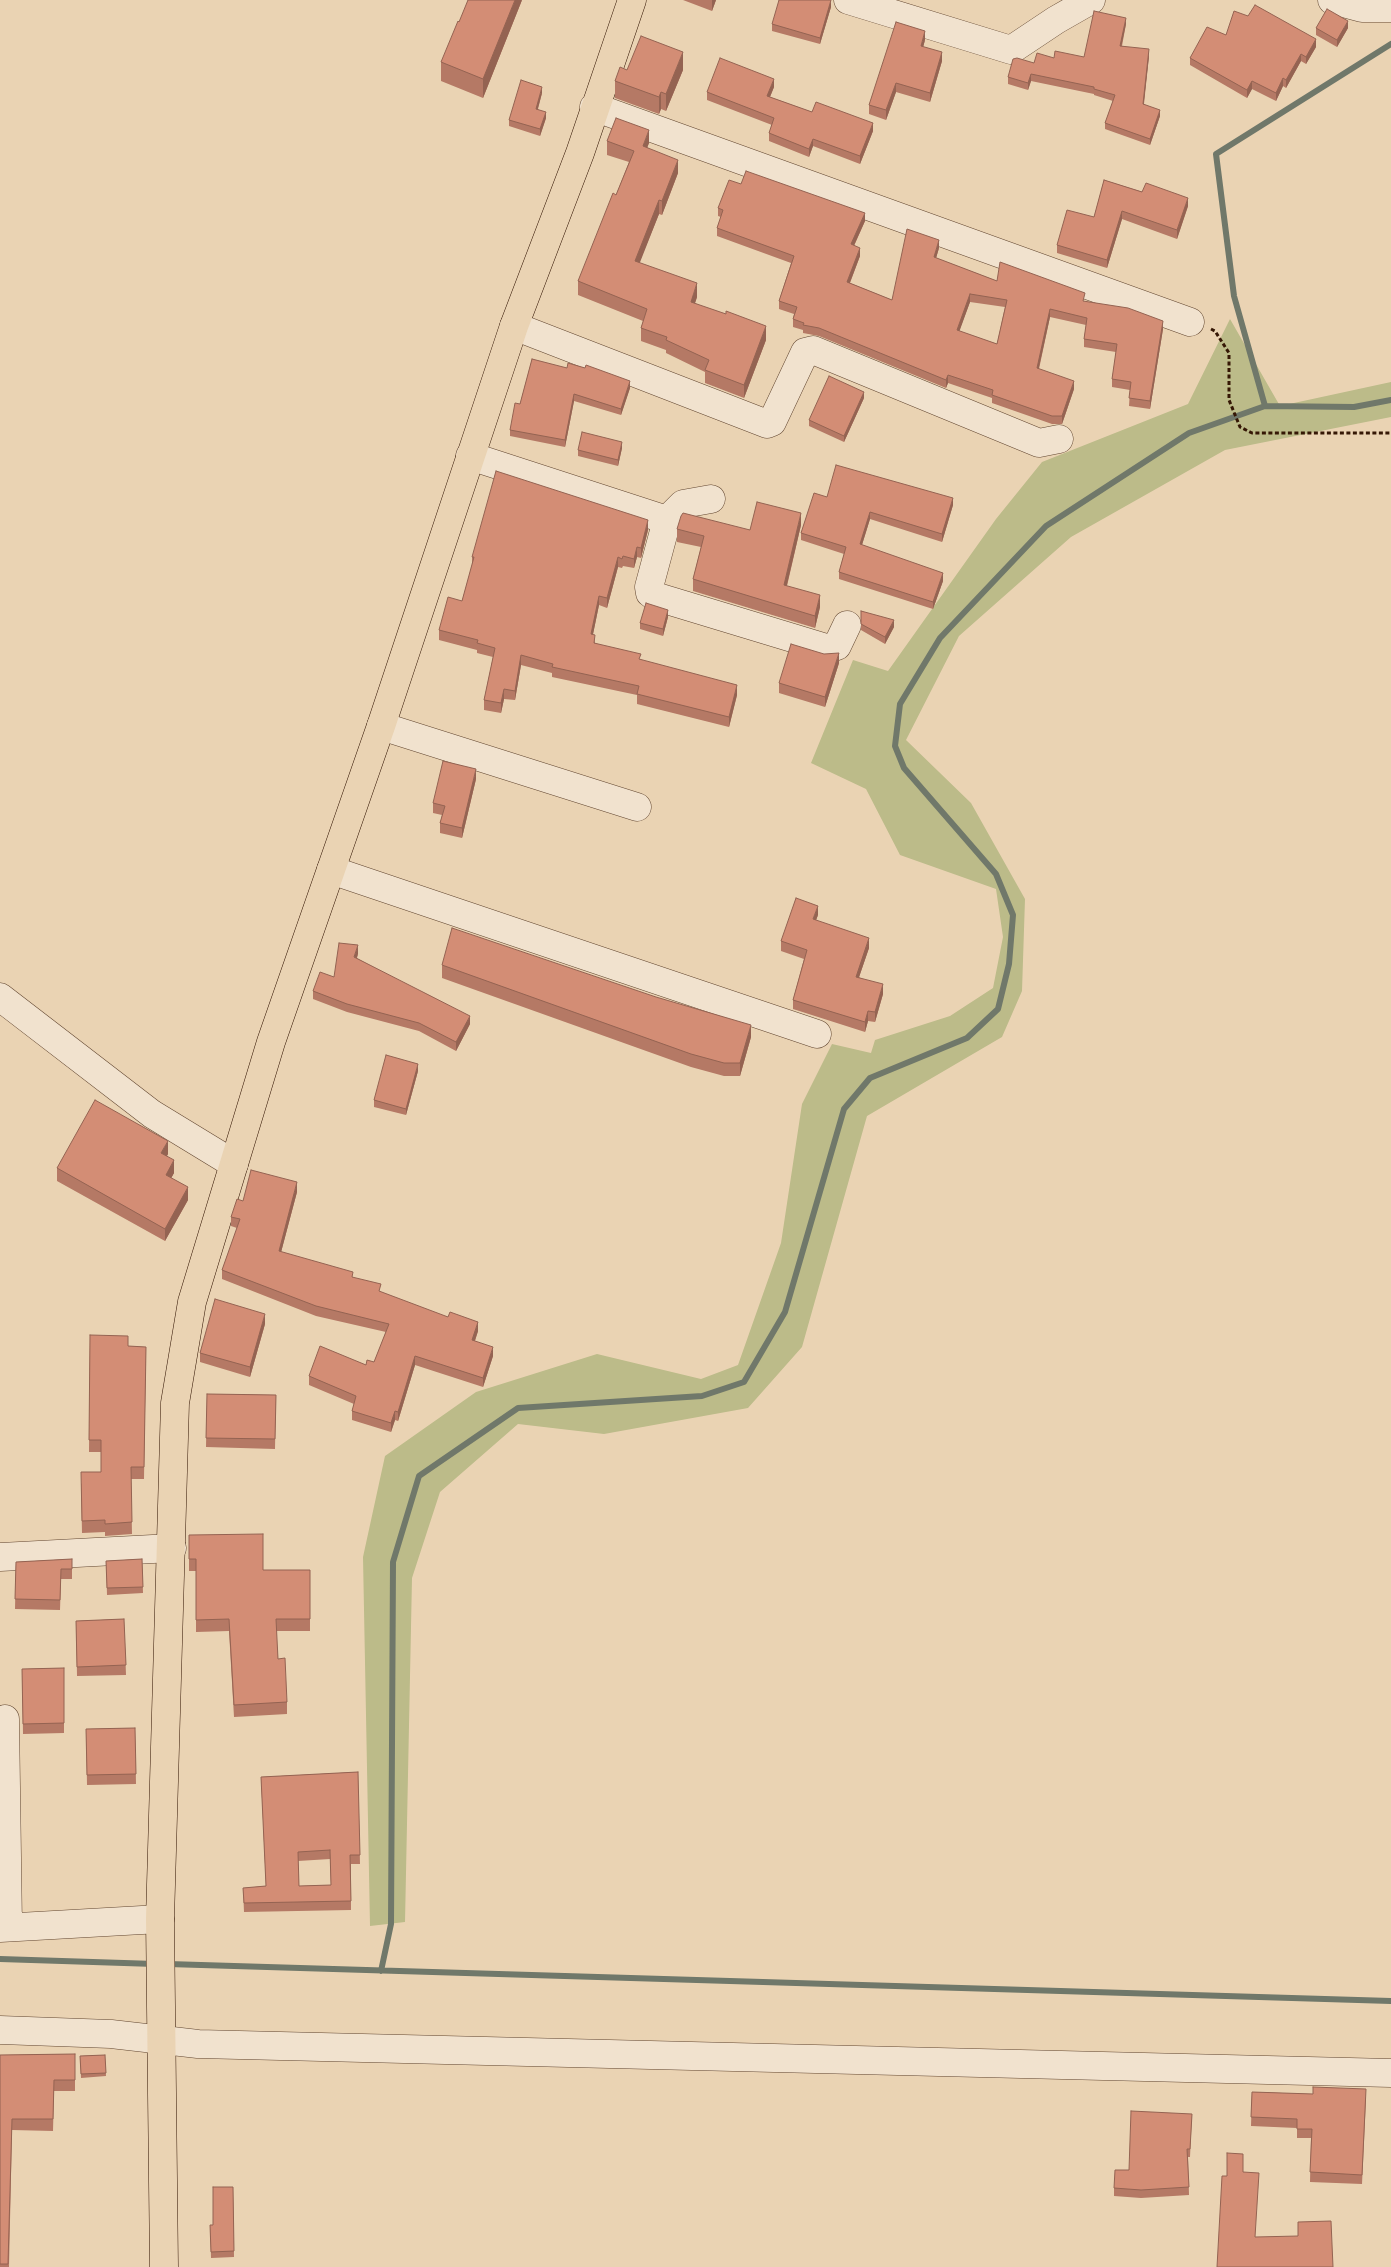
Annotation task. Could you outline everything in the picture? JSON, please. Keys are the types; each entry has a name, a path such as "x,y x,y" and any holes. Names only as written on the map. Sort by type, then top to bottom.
{"main road":[{"path":"164,2267 160,1924 175,1403 192,1302 271,1042 381,726 514,326 580,153 632,0"}],"street":[{"path":"848,0 1011,50 1056,20 1091,0"},
{"path":"1332,0 1362,8 1391,8"},
{"path":"594,108 1190,322"},
{"path":"514,326 767,424 772,422 806,352 814,350 1039,443 1060,439"},
{"path":"470,456 667,520"},
{"path":"711,499 683,504 667,520 649,587 650,593 654,596 830,649 838,646 846,625"},
{"path":"381,726 637,807"},
{"path":"331,870 817,1034"},
{"path":"0,998 152,1114 234,1164"},
{"path":"0,1557 172,1548"},
{"path":"4,1719 4,1928 160,1924"},
{"path":"0,2030 111,2034 161,2028 198,2044 1391,2073"}],"path":[{"path":"1190,322 1215,330 1228,353 1230,404 1240,427 1252,433 1391,433"}],"shaded area":[{"path":"1230,319 1280,406 1391,382 1391,417 1225,450 1071,537 959,636 906,740 971,803 1025,899 1022,991 1002,1037 867,1116 802,1347 748,1408 604,1434 518,1424 440,1492 412,1578 405,1922 370,1926 363,1557 385,1456 476,1392 597,1354 701,1379 738,1365 781,1243 802,1104 832,1044 871,1053 875,1040 950,1016 993,988 1003,937 996,889 900,855 866,789 811,763 853,660 888,671 996,519 1042,462 1188,404"}],"building":[{"path":"468,0 515,0 483,79 441,62"},
{"path":"779,0 831,0 820,38 772,24"},
{"path":"1255,5 1316,39 1306,57 1301,54 1286,80 1283,78 1276,93 1252,81 1247,90 1190,58 1207,27 1226,35 1234,11 1248,16"},
{"path":"1327,9 1348,21 1337,40 1316,28"},
{"path":"1094,11 1126,18 1120,46 1149,49 1143,104 1160,110 1150,139 1105,123 1115,95 1094,89 1094,87 1031,74 1028,83 1008,77 1013,59 1017,58 1034,63 1037,53 1054,58 1055,51 1084,57"},
{"path":"896,22 925,31 921,46 942,52 930,93 896,83 886,110 869,105"},
{"path":"641,36 683,52 666,94 661,92 659,97 615,81 620,67 627,70"},
{"path":"720,58 774,79 767,96 812,112 816,102 873,123 860,156 813,139 809,149 769,133 774,118 707,92"},
{"path":"521,80 542,87 536,109 546,112 540,129 509,120"},
{"path":"616,118 649,130 643,146 678,160 662,201 659,200 635,261 697,283 691,302 726,314 726,311 766,326 744,385 705,370 709,360 666,340 667,337 641,328 647,309 578,281 613,193 616,195 634,151 607,141"},
{"path":"746,171 865,213 851,244 860,248 847,282 892,300 907,229 939,240 934,257 997,281 1000,262 1085,293 1083,301 1128,308 1163,321 1150,401 1129,398 1131,382 1112,379 1117,344 1084,339 1087,318 1050,309 1037,368 1074,381 1062,416 1052,416 992,395 993,390 948,375 946,380 819,328 803,325 804,323 793,319 797,307 779,301 794,256 717,228 723,210 718,208 729,180 741,184","holes":["970,294 1007,300 997,344 957,330"]},
{"path":"1104,180 1142,192 1146,183 1188,198 1177,230 1122,211 1107,260 1057,245 1067,210 1094,217"},
{"path":"532,359 567,368 568,363 585,368 586,365 630,381 621,409 574,394 565,440 510,430 515,403 520,404"},
{"path":"829,376 864,392 844,436 809,420"},
{"path":"582,432 622,442 618,460 578,450"},
{"path":"836,465 953,498 942,534 870,512 860,544 943,573 933,602 839,572 846,547 801,533 814,493 827,497"},
{"path":"496,471 648,520 641,548 637,547 634,559 623,556 622,559 618,557 607,598 599,596 591,634 595,635 594,643 641,654 639,659 737,685 729,717 637,694 639,686 552,667 553,664 521,655 515,691 504,689 501,703 484,700 495,648 477,643 478,640 439,630 448,597 462,601"},
{"path":"757,502 801,513 784,585 820,595 815,616 693,579 704,536 677,529 683,513 750,530"},
{"path":"646,603 668,610 663,629 640,623"},
{"path":"861,611 894,620 885,637 861,624"},
{"path":"791,644 824,654 839,653 825,697 779,683"},
{"path":"443,761 476,769 462,828 440,823 445,806 433,803"},
{"path":"796,898 818,906 813,919 869,938 856,977 883,984 875,1012 868,1011 865,1022 793,1000 807,950 781,941"},
{"path":"452,928 656,997 751,1025 740,1063 724,1063 691,1054 442,965"},
{"path":"339,943 358,945 354,957 470,1016 456,1042 419,1023 347,1004 313,991 320,972 334,977"},
{"path":"386,1055 418,1064 406,1109 374,1100"},
{"path":"95,1100 168,1141 161,1153 174,1160 166,1175 188,1187 165,1229 57,1168"},
{"path":"251,1170 297,1182 279,1251 353,1272 352,1277 381,1284 379,1291 448,1317 450,1312 478,1322 472,1340 493,1347 483,1378 415,1356 398,1412 395,1411 391,1423 352,1411 356,1396 309,1376 320,1346 366,1365 367,1360 374,1362 389,1324 316,1306 222,1270 240,1219 231,1217 237,1199 243,1201"},
{"path":"215,1299 265,1314 250,1367 200,1353"},
{"path":"90,1335 128,1336 128,1346 146,1347 144,1467 131,1467 132,1522 105,1524 105,1520 82,1521 81,1472 101,1472 101,1440 89,1440"},
{"path":"207,1394 276,1395 275,1439 206,1438"},
{"path":"263,1534 263,1570 310,1570 310,1619 276,1619 278,1659 285,1658 287,1702 234,1705 229,1619 196,1620 196,1559 189,1559 189,1535"},
{"path":"72,1559 72,1569 61,1569 60,1600 15,1599 16,1562"},
{"path":"142,1559 143,1587 107,1588 106,1561"},
{"path":"124,1619 126,1665 77,1667 76,1621"},
{"path":"64,1668 64,1723 23,1724 22,1669"},
{"path":"135,1728 136,1774 87,1775 86,1729"},
{"path":"358,1772 360,1855 350,1855 351,1901 244,1903 243,1888 266,1886 261,1777","holes":["330,1850 331,1885 299,1886 298,1852"]},
{"path":"75,2054 75,2080 54,2080 53,2119 12,2119 8,2264 0,2264 0,2055"},
{"path":"105,2055 106,2073 81,2074 80,2056"},
{"path":"1313,2087 1366,2089 1362,2175 1310,2172 1312,2129 1297,2129 1297,2119 1251,2117 1252,2092 1313,2094"},
{"path":"1131,2111 1192,2114 1190,2149 1187,2149 1189,2187 1141,2190 1114,2188 1115,2170 1129,2170"},
{"path":"1227,2153 1243,2154 1243,2172 1259,2173 1255,2237 1298,2236 1298,2222 1331,2221 1333,2267 1217,2267 1222,2176 1227,2176"},
{"path":"213,2187 233,2187 234,2251 211,2252 210,2225 213,2225"}],"waterway":[{"path":"1265,406 1234,296 1216,154 1391,44"},
{"path":"381,1971 391,1924 393,1562 419,1476 518,1408 702,1396 744,1382 785,1312 844,1109 870,1078 967,1038 998,1009 1009,964 1013,915 996,874 904,768 895,746 900,704 940,638 1046,526 1189,433 1265,406 1354,407 1391,400"},
{"path":"0,1959 155,1964"},
{"path":"168,1964 1391,2001"}]}
